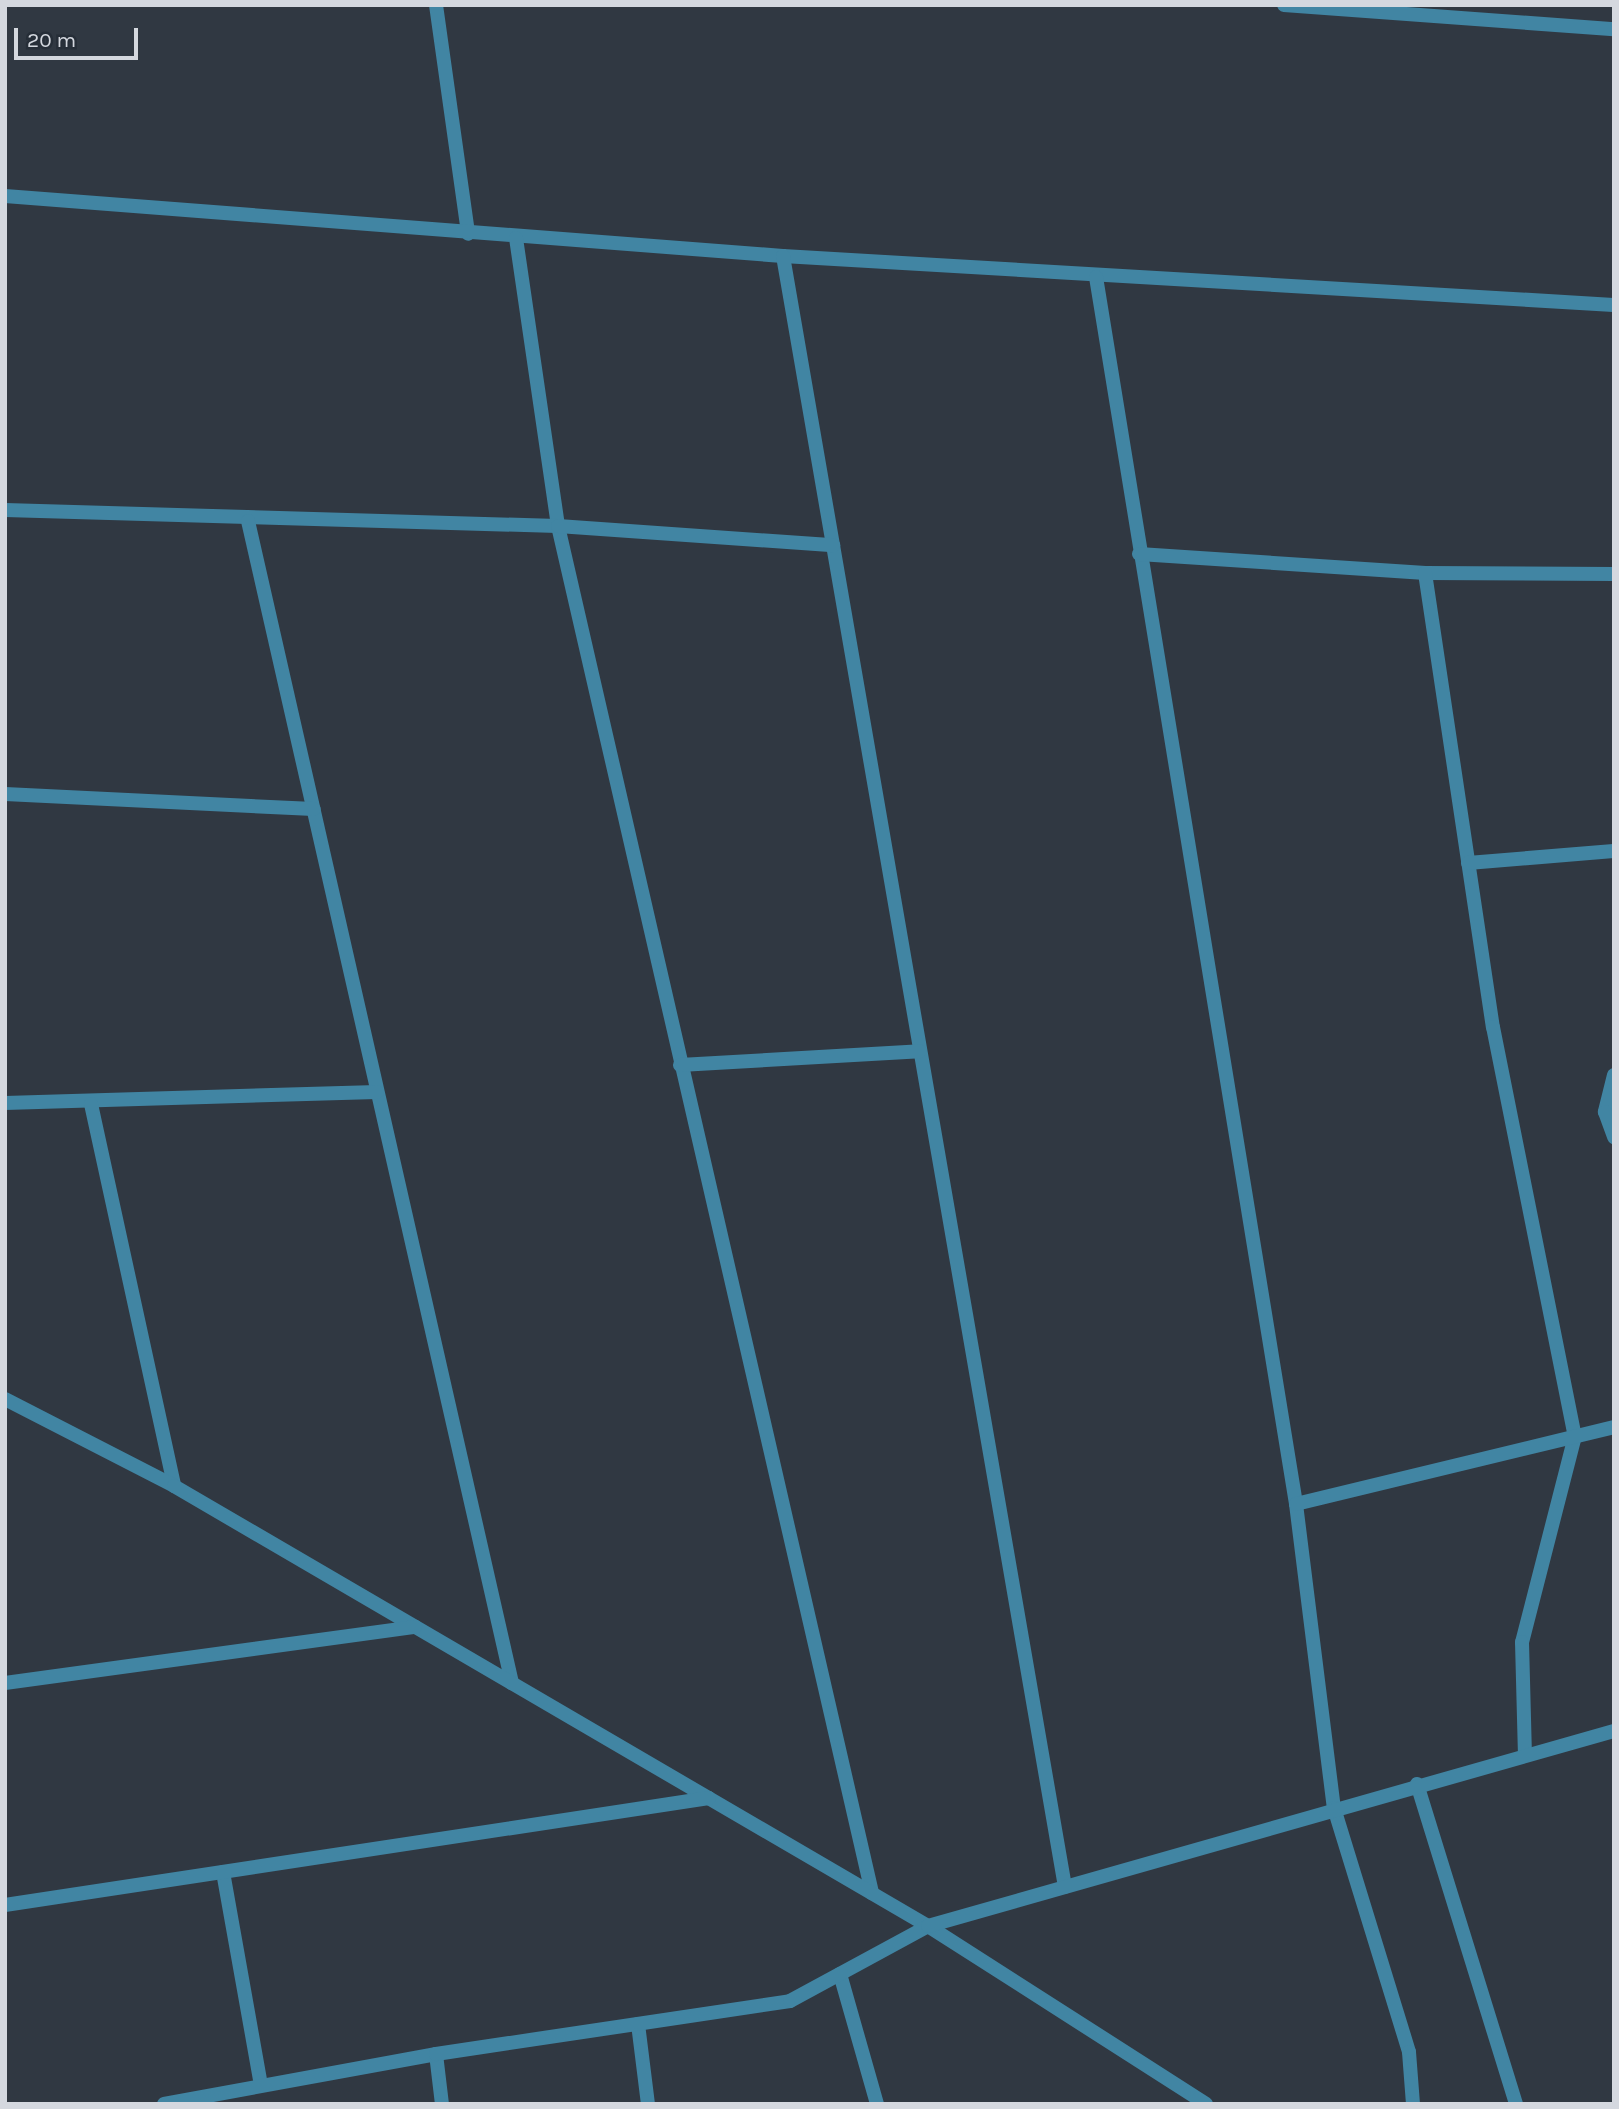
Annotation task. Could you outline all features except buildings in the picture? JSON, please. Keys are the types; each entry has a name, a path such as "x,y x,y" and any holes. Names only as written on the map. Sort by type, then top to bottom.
{"street":[{"path":"436,5 468,234"},
{"path":"1284,5 1426,10 1614,29"},
{"path":"5,197 516,238 783,256 1096,277 1614,305"},
{"path":"516,238 558,526 872,1893"},
{"path":"783,256 1065,1887"},
{"path":"1096,277 1139,554 1296,1504 1334,1808 1409,2052 1413,2104"},
{"path":"5,510 248,521 558,526 832,545"},
{"path":"248,521 512,1683"},
{"path":"1139,554 1425,573 1614,574"},
{"path":"1425,573 1493,1027 1575,1436 1522,1642 1525,1753"},
{"path":"5,794 314,809"},
{"path":"1468,863 1614,851"},
{"path":"680,1065 920,1051"},
{"path":"1614,1075 1605,1112 1614,1138"},
{"path":"5,1103 91,1104 377,1093"},
{"path":"91,1104 173,1486"},
{"path":"5,1399 173,1486 929,1926 1206,2104"},
{"path":"1296,1504 1614,1427"},
{"path":"5,1683 415,1627"},
{"path":"164,2104 229,2098 261,2085 436,2054 790,2001 929,1926 1525,1753 1614,1731"},
{"path":"1417,1784 1516,2104"},
{"path":"5,1905 709,1798"},
{"path":"223,1872 261,2085"},
{"path":"840,1974 877,2104"},
{"path":"638,2024 648,2104"},
{"path":"436,2054 442,2104"}]}
